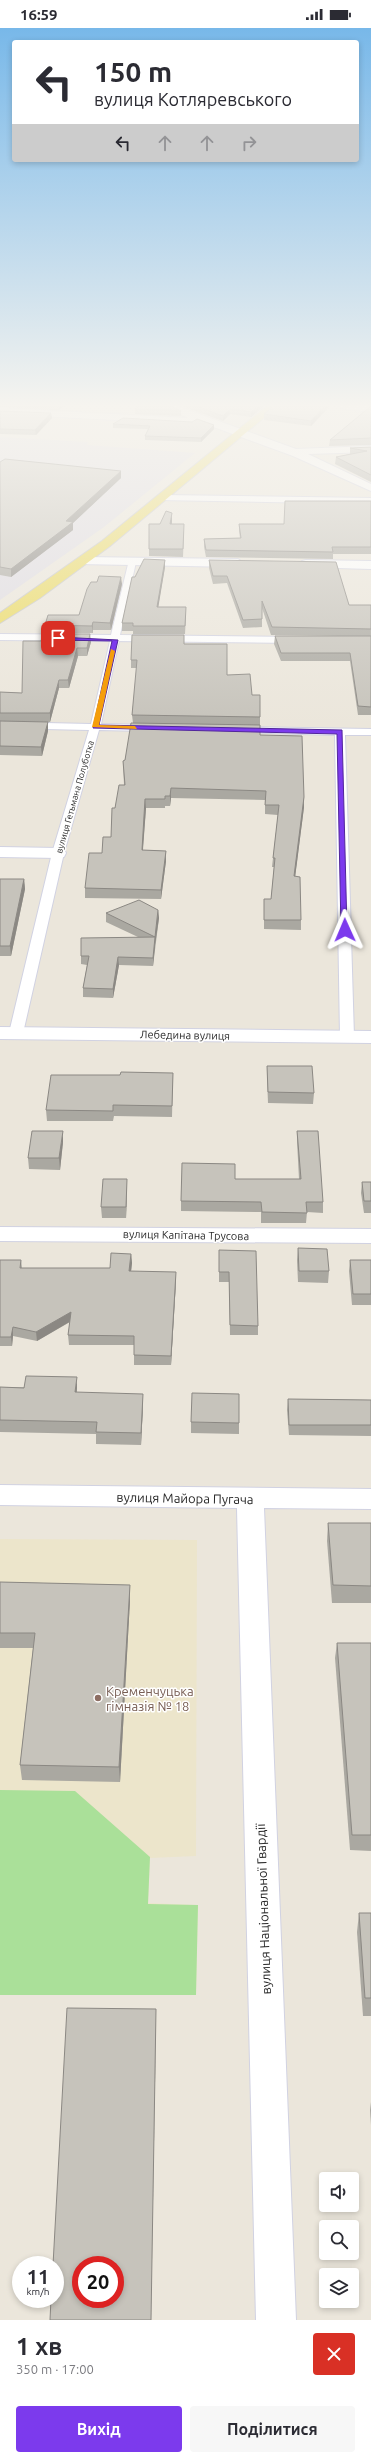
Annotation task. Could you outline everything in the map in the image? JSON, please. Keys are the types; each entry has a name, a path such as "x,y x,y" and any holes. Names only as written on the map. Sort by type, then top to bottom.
{"main road":[{"path":"0,619 41,592 143,513"}],"street":[{"path":"82,561 252,563"},
{"path":"291,564 371,565"},
{"path":"0,852 58,853"},
{"name":"Лебедина вулиця","path":"8,1033 371,1037"},
{"name":"вулиця Капітана Трусова","path":"0,1234 371,1236"},
{"name":"вулиця Майора Пугача","path":"0,1495 250,1499 371,1499"},
{"name":"вулиця Національної Гвардії","path":"250,1499 276,2320"}],"lane":[{"name":"вулиця Гетьмана Полуботка","path":"8,1033 95,727 132,562"},
{"path":"0,637 115,640 307,640"},
{"path":"0,725 158,728"},
{"path":"229,730 371,732"},
{"path":"340,732 348,1037"}],"shaded area":[{"path":"0,513 121,513 104,527 0,600"},
{"name":"Кременчуцька гімназія № 18","path":"0,1539 197,1540 196,1856 150,1858 148,1903 198,1905 196,1995 0,1995"}],"green space":[{"path":"0,1790 75,1791 150,1857 148,1904 198,1905 196,1995 0,1995"}],"building":[{"path":"0,513 75,513 66,521 73,522 11,569 0,567"},
{"path":"165,513 172,513 170,524 184,524 183,549 149,549 149,524 160,524"},
{"path":"284,513 371,513 371,547 332,547 333,552 206,550 204,539 241,538 239,524 284,524"},
{"path":"144,559 165,560 157,607 186,607 185,626 133,626 133,623 122,623 132,577 135,577"},
{"path":"209,560 336,562 349,605 371,605 371,629 272,627 262,601 262,619 243,620 227,576 213,576"},
{"path":"99,576 121,577 110,623 93,622 92,626 45,625 48,615 79,615 87,589 91,582 97,582"},
{"path":"43,634 90,634 87,648 77,648 68,680 59,680 50,713 0,713 0,692 22,693 23,641 41,641"},
{"path":"132,635 184,635 184,644 227,644 227,675 250,674 252,695 260,695 260,717 132,715 137,660 131,660"},
{"path":"275,636 371,636 371,707 358,706 350,653 281,653"},
{"path":"0,721 48,722 41,747 0,746"},
{"path":"131,723 260,725 260,735 302,736 304,797 294,876 300,877 301,920 264,920 264,899 271,899 275,858 273,858 279,805 265,805 266,791 171,788 170,796 165,796 165,799 145,799 142,850 166,851 161,890 85,888 89,853 102,853 103,837 111,837 112,808 115,808 119,785 125,785 123,761 125,760"},
{"path":"0,879 24,879 10,946 0,946"},
{"path":"139,900 158,910 155,937 106,913"},
{"path":"155,937 153,958 118,957 113,989 83,988 89,956 81,956 81,938"},
{"path":"267,1066 312,1066 314,1093 268,1092"},
{"path":"121,1072 173,1073 172,1106 113,1105 113,1111 46,1110 51,1075 120,1075"},
{"path":"32,1131 63,1131 59,1158 28,1158"},
{"path":"297,1131 318,1131 323,1202 306,1202 307,1213 262,1212 261,1202 181,1201 182,1163 235,1164 235,1179 301,1179"},
{"path":"103,1179 127,1179 126,1207 101,1207"},
{"path":"362,1182 371,1182 371,1201 364,1201"},
{"path":"298,1248 327,1249 329,1271 299,1271"},
{"path":"219,1250 256,1251 258,1326 230,1325 229,1272 219,1272"},
{"path":"111,1253 131,1254 129,1271 176,1272 171,1356 134,1355 134,1336 68,1335 71,1312 36,1332 13,1327 11,1337 0,1337 0,1260 21,1260 20,1268 110,1268"},
{"path":"350,1260 371,1260 371,1294 353,1294"},
{"path":"26,1376 77,1377 75,1392 143,1394 141,1433 96,1432 97,1422 0,1420 0,1387 24,1388"},
{"path":"192,1393 239,1394 239,1423 191,1422"},
{"path":"288,1399 371,1400 371,1425 289,1425"},
{"path":"328,1523 371,1523 371,1586 333,1585"},
{"path":"0,1582 130,1585 119,1767 20,1765 35,1633 0,1633"},
{"path":"337,1643 371,1643 371,1835 352,1835"},
{"path":"359,1913 371,1913 371,1998 365,1998"},
{"path":"67,2008 156,2009 151,2320 50,2320 51,2308 64,2308 64,2256 53,2256"}],"slow traffic":[{"path":"113,651 95,727 135,728"}],"place":[{"name":"Кременчуцька гімназія № 18","path":"98,1698"}],"route":[{"path":"58,638 115,640 95,727 340,732 345,930"}]}
